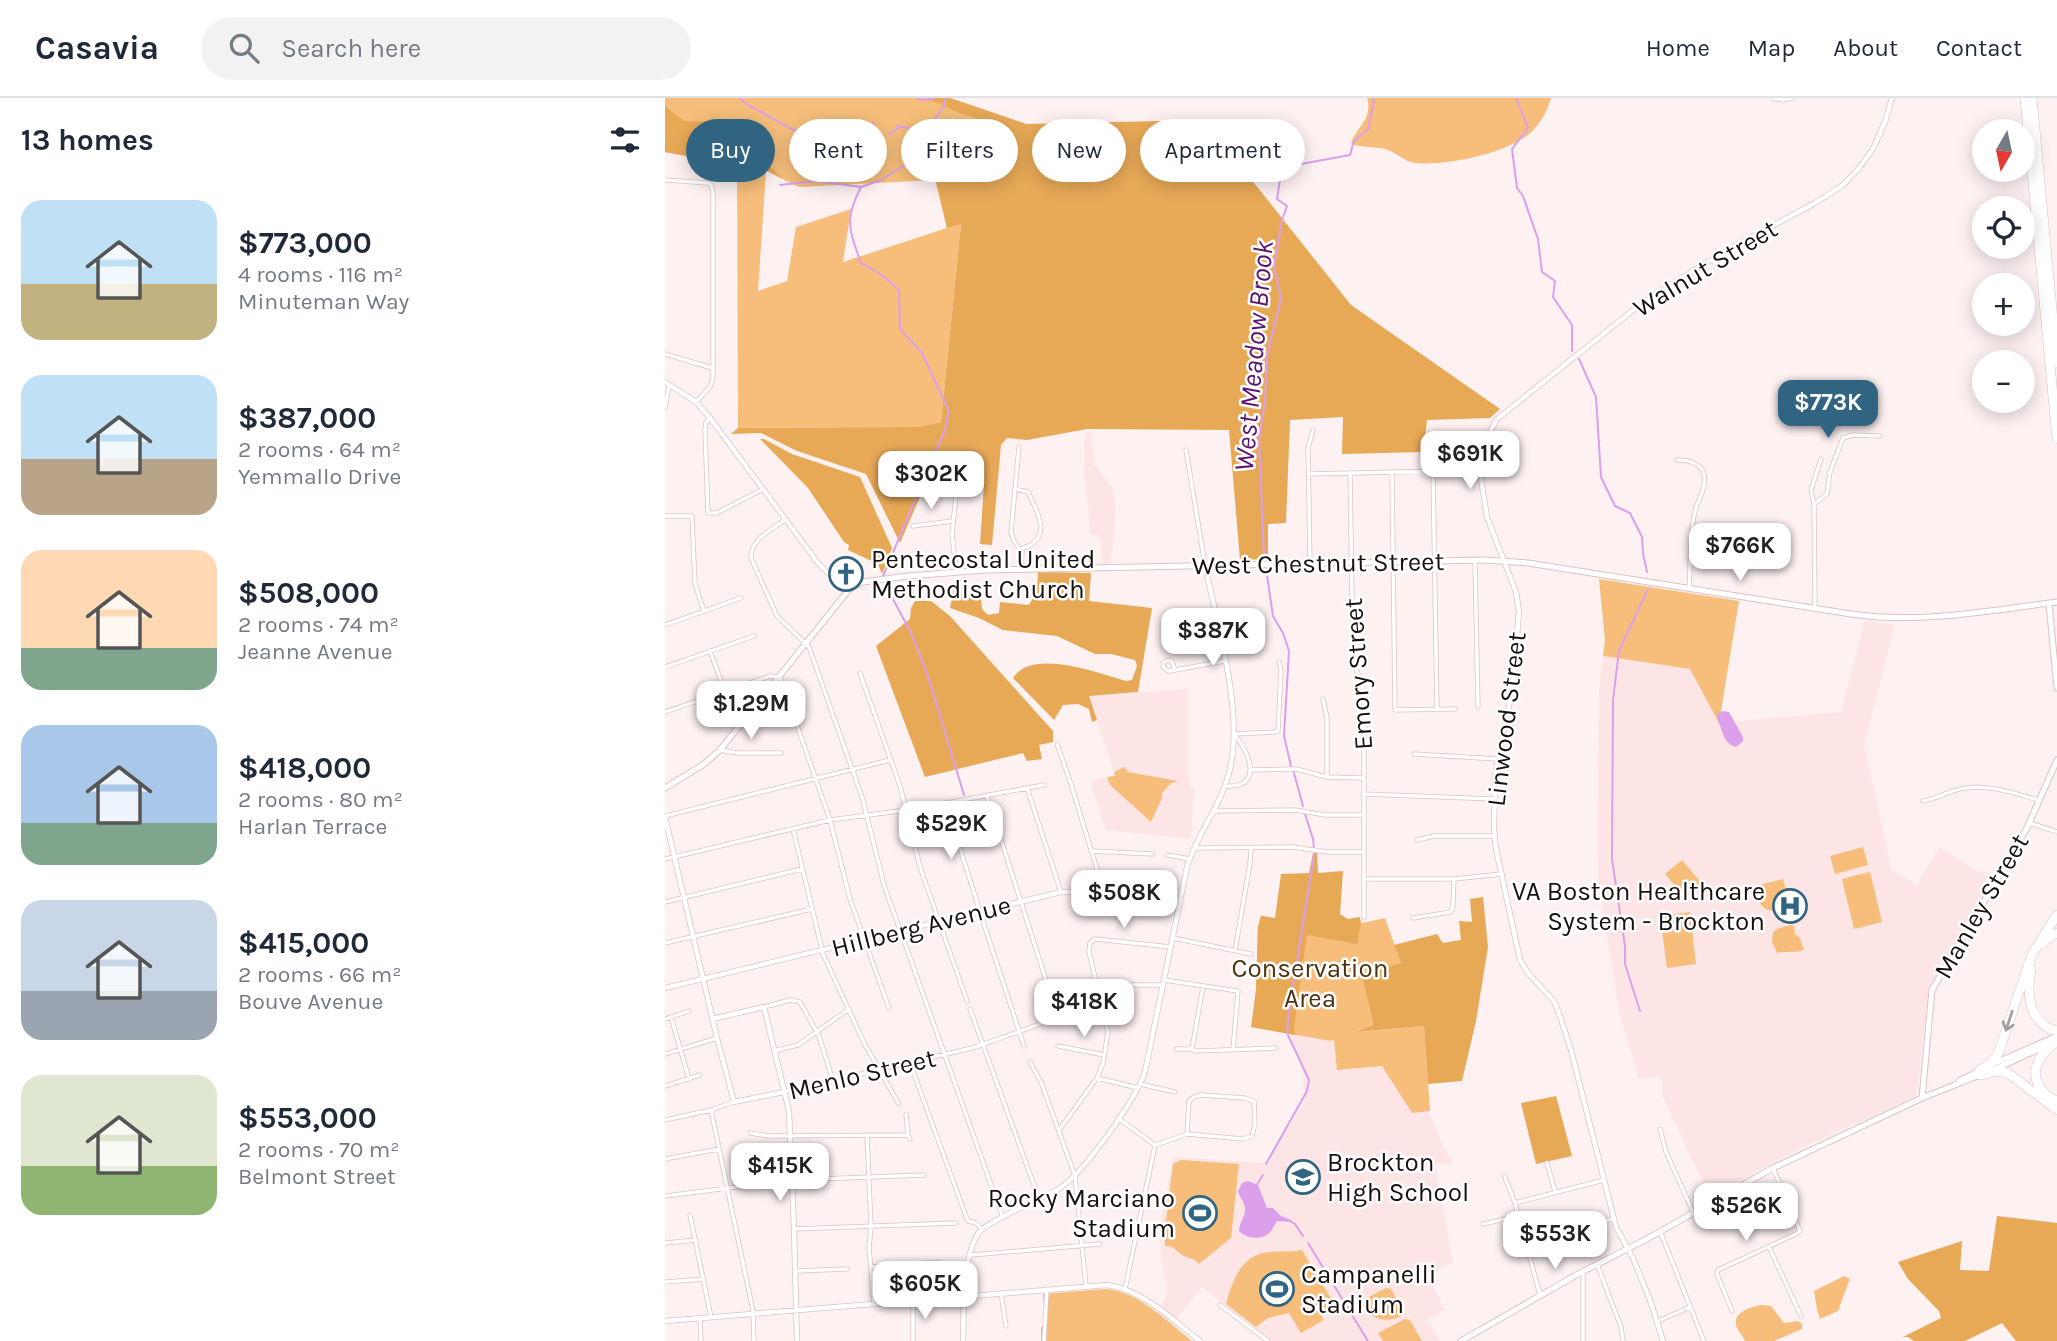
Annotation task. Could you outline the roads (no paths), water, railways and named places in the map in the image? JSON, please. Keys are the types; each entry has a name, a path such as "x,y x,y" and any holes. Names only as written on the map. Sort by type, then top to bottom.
{"highway":[{"path":"2025,98 2057,439"},
{"path":"2032,98 2057,363"},
{"path":"1980,1072 1998,1054 2032,954 2057,915"},
{"path":"2057,933 2049,937 2039,949 2031,969 2028,988 2037,1020 2057,1038 2036,1063 2035,1075 2044,1093 2057,1101"},
{"path":"1980,1072 2008,1073 2057,1110"}],"main road":[{"name":"West Chestnut Street","path":"851,587 863,582 955,572 1475,560 1503,561 1879,617 1921,618 2057,602"},
{"path":"665,788 704,764 720,750 851,587"},
{"path":"2049,603 2057,688"},
{"name":"Manley Street","path":"1922,1098 1932,990 2030,823 2057,760"},
{"path":"1461,1341 1773,1168 2057,1038"}],"street":[{"path":"1773,98 1792,98"},
{"name":"Walnut Street","path":"1494,423 1659,292 1724,252 1815,204 1843,185 1874,147 1885,122 1890,98"},
{"path":"665,180 708,183 712,189 712,385 697,402"},
{"path":"665,354 712,368"},
{"path":"665,408 668,383 697,402 818,564 851,587"},
{"path":"710,418 705,427 708,513 717,513 763,489"},
{"name":"Linwood Street","path":"1494,423 1483,445 1480,468 1487,517 1517,595 1519,611 1513,686 1493,799 1494,836 1521,963 1552,998 1560,1016 1613,1219 1633,1258 1663,1341"},
{"path":"1310,563 1308,444 1313,430"},
{"path":"1814,504 1827,493 1829,472 1843,438 1853,435 1880,436"},
{"path":"1019,447 1011,532 1021,549 1021,570"},
{"path":"963,1341 965,1296 976,1237 982,1229 1061,1187 1075,1176 1139,1086 1147,1064 1189,859 1214,811 1232,762 1234,734 1231,695 1186,450"},
{"path":"1815,608 1814,504 1811,490 1821,459"},
{"path":"1677,460 1696,464 1704,476 1704,485 1694,516 1689,589"},
{"path":"1433,471 1437,710"},
{"path":"1308,474 1443,471"},
{"path":"1392,472 1395,710 1455,709"},
{"name":"Emory Street","path":"1350,473 1353,662 1364,689 1364,917"},
{"path":"1015,489 1028,492 1042,528 1033,544 1021,549"},
{"path":"955,572 952,534 956,491"},
{"path":"665,516 692,516 695,584 704,611"},
{"path":"786,519 755,543 750,554 777,616 807,643 868,816 884,884 900,931 1003,1218"},
{"path":"913,526 953,521"},
{"path":"1475,560 1478,707"},
{"path":"665,625 741,598"},
{"path":"665,667 754,636"},
{"path":"711,652 725,691"},
{"path":"1175,670 1224,660"},
{"path":"1234,734 1278,731 1281,670 1279,663"},
{"path":"860,673 907,810 920,867 967,1001"},
{"path":"665,712 770,676 778,677 782,682 830,820 848,894 889,1008"},
{"path":"1323,699 1327,718 1327,777"},
{"path":"1225,786 1244,782 1251,770 1243,746 1234,734"},
{"path":"1056,744 1104,892"},
{"path":"720,750 737,753 781,753"},
{"path":"1414,754 1498,759"},
{"path":"734,1102 665,816 890,760"},
{"path":"1251,770 1296,769 1327,777 1363,778"},
{"path":"665,859 830,820 907,810 1044,785"},
{"path":"1923,801 1971,787 2040,800"},
{"path":"1027,788 1061,892"},
{"path":"1363,794 1493,799"},
{"path":"987,796 1020,902"},
{"path":"946,803 1024,1046"},
{"path":"1214,811 1294,810 1325,815 1363,816"},
{"path":"2030,823 2057,832"},
{"path":"793,829 822,950 879,1071 899,1104"},
{"path":"1417,840 1434,836 1494,836"},
{"path":"1194,848 1293,847 1364,852"},
{"path":"1235,951 1251,848"},
{"path":"1092,851 1153,854"},
{"path":"1167,855 1189,859"},
{"path":"665,902 802,869"},
{"path":"1364,879 1454,879 1502,874"},
{"path":"1413,918 1451,912 1454,879"},
{"name":"Hillberg Avenue","path":"665,988 1061,892 1104,892 1180,901"},
{"name":"Menlo Street","path":"665,1120 945,1055 1042,1024 1055,1016 1054,1005 1020,902"},
{"path":"665,943 812,909"},
{"path":"1173,937 1251,954"},
{"path":"1059,1130 1097,1078 1108,1032 1089,952 1090,943 1095,939 1171,947"},
{"path":"1096,981 1125,985 1163,982 1238,991 1233,1049"},
{"path":"1192,1049 1203,986"},
{"path":"712,1018 790,1000 799,1001 817,1031 833,1080"},
{"path":"764,1007 789,1111 797,1341"},
{"path":"774,1051 798,1045 849,1009"},
{"path":"970,1009 1039,1199"},
{"path":"665,1019 689,1011"},
{"path":"671,1017 689,1079"},
{"path":"665,1054 717,1038"},
{"path":"1058,1046 1104,1055"},
{"path":"1176,1049 1195,1051 1276,1048"},
{"path":"1030,1062 1041,1082 1075,1176 1086,1286"},
{"path":"910,1063 967,1219 982,1229"},
{"path":"665,1086 700,1075"},
{"path":"1097,1078 1175,1092"},
{"path":"1155,1145 1187,1134 1250,1138 1254,1130 1255,1103 1245,1098 1201,1095 1194,1097 1188,1105 1187,1134"},
{"path":"711,1110 753,1314 754,1341"},
{"path":"750,1133 768,1136 909,1137 907,1114"},
{"path":"1118,1118 1155,1145"},
{"path":"1660,1129 1666,1152 1693,1212"},
{"path":"867,1136 874,1304"},
{"path":"1125,1289 1155,1145"},
{"path":"665,1159 719,1149"},
{"path":"1547,1163 1556,1192"},
{"path":"1733,1311 1717,1272 1799,1232 1773,1168"},
{"path":"665,1196 792,1180 924,1175"},
{"path":"1504,1175 1515,1203 1540,1295"},
{"path":"1515,1203 1604,1180"},
{"path":"1078,1204 1112,1200"},
{"path":"690,1215 711,1317"},
{"path":"1483,1224 1518,1216"},
{"path":"1526,1242 1613,1219"},
{"path":"794,1229 955,1223"},
{"path":"1660,1231 1704,1341"},
{"path":"665,1243 696,1240"},
{"path":"971,1255 1100,1244"},
{"path":"1769,1247 1801,1316"},
{"path":"871,1267 939,1262 944,1265"},
{"path":"1597,1264 1622,1329 1623,1341"},
{"path":"796,1271 847,1269"},
{"path":"1583,1271 1583,1341"},
{"path":"665,1282 704,1279"},
{"path":"665,1321 1107,1285 1125,1289 1159,1310 1200,1341"},
{"path":"1044,1341 1047,1289"},
{"path":"1002,1293 1006,1326"},
{"path":"913,1300 913,1341"},
{"path":"1220,1305 1268,1341"},
{"path":"1658,1321 1690,1307"},
{"path":"700,1318 701,1341"}],"waterway":[{"path":"740,98 789,128"},
{"path":"916,98 935,98"},
{"path":"883,576 945,430 949,411 922,353 900,329 899,290 882,275 861,263 851,233 850,217 861,187 881,180 921,155 933,121 945,105 945,98"},
{"name":"West Meadow Brook","path":"1264,558 1259,438 1265,401 1267,356 1281,298 1274,267 1287,206 1277,199 1280,179 1290,166 1350,155 1354,141 1368,129 1374,102 1372,98"},
{"path":"1516,98 1528,128 1512,149 1517,188 1523,196 1538,239 1542,272 1555,281 1553,297 1572,325 1572,351"},
{"path":"896,126 901,127"},
{"path":"889,134 900,127"},
{"path":"780,185 816,181 861,187"},
{"path":"1579,359 1596,397 1601,477 1615,506 1630,513 1642,537 1647,572"},
{"name":"West Meadow Brook","path":"1266,569 1273,616 1289,651 1284,736 1291,766"},
{"path":"885,584 912,635 929,679 964,795"},
{"path":"1640,1011 1625,964 1625,946 1612,859 1613,700 1619,651 1648,589"},
{"name":"West Meadow Brook","path":"1294,773 1303,806"},
{"name":"West Meadow Brook","path":"1305,814 1314,848"},
{"name":"West Meadow Brook","path":"1266,1164 1307,1091 1309,1080 1287,1033 1314,855"},
{"name":"West Meadow Brook","path":"1256,1186 1263,1175"},
{"name":"West Meadow Brook","path":"1290,1221 1303,1236"},
{"name":"West Meadow Brook","path":"1308,1243 1368,1341"}],"place":[{"name":"Pentecostal United Methodist Church","path":"846,574"},
{"name":"VA Boston Healthcare System - Brockton","path":"1790,906"},
{"name":"Brockton High School","path":"1303,1177"},
{"name":"Rocky Marciano Stadium","path":"1200,1213"},
{"name":"Campanelli Stadium","path":"1277,1289"}],"park label":[{"name":"Conservation Area","path":"1310,983"}]}
